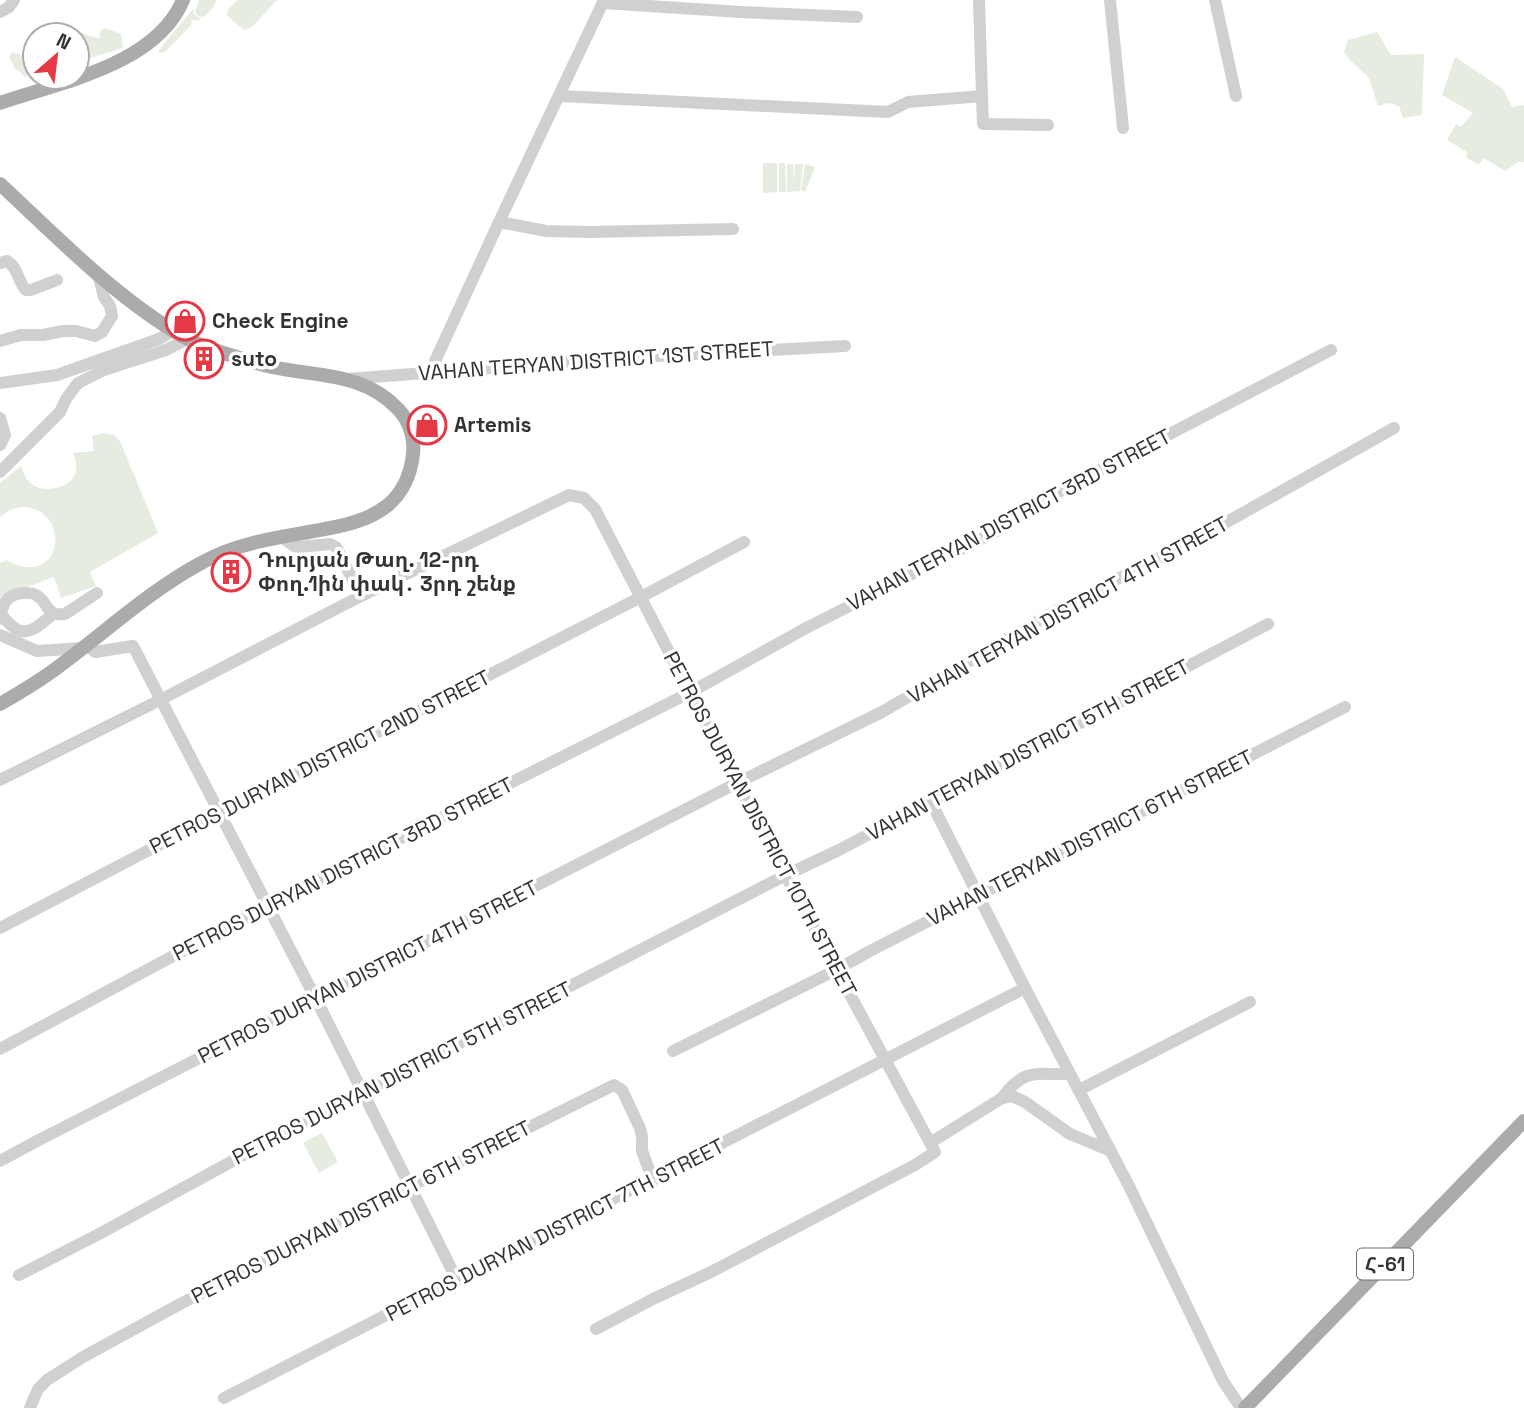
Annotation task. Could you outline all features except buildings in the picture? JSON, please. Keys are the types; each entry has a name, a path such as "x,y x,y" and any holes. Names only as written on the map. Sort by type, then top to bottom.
{"main road":[{"path":"0,103 73,80 135,53 166,29 183,0"},
{"path":"0,184 98,274 173,331 225,353 271,367 347,379 365,385 384,396 405,416 414,448 408,477 401,490 388,505 372,515 349,524 231,549 203,562 143,601 62,664 0,704"},
{"name":"Հ-61","path":"1243,1408 1524,1121"}],"street":[{"path":"0,12 14,0"},
{"path":"979,0 983,124 1048,125"},
{"path":"1110,0 1123,128"},
{"path":"1215,0 1236,96"},
{"path":"430,372 604,1 741,12 857,17"},
{"path":"560,96 888,112 908,102 982,96"},
{"path":"499,222 546,231 733,229"},
{"path":"0,263 8,261 12,264 26,290 57,280"},
{"path":"0,341 21,335 63,331 95,336 102,332 112,316 98,274"},
{"path":"0,383 57,375 159,339 173,331"},
{"path":"0,472 60,412 78,383 104,370 166,350 187,339"},
{"name":"VAHAN TERYAN DISTRICT 1ST STREET","path":"347,379 619,358 845,345"},
{"name":"VAHAN TERYAN DISTRICT 3RD STREET","path":"689,693 808,627 1002,529 1033,505 1331,350"},
{"path":"0,418 5,436 0,445"},
{"name":"VAHAN TERYAN DISTRICT 4TH STREET","path":"737,783 882,712 1050,614 1262,503 1394,428"},
{"name":"PETROS DURYAN DISTRICT 10TH STREET","path":"361,596 569,495 583,498 595,509 689,693 932,1147"},
{"path":"0,780 361,596 336,547 330,544 299,547 282,537"},
{"name":"PETROS DURYAN DISTRICT 2ND STREET","path":"0,928 744,542"},
{"path":"53,614 33,593 21,593 10,596 2,606 0,616 18,630 24,631 36,628 53,614 65,614 97,593"},
{"name":"VAHAN TERYAN DISTRICT 5TH STREET","path":"786,875 839,850 1268,624"},
{"path":"0,635 37,651 84,646 95,652 133,646 268,905 457,1280"},
{"name":"PETROS DURYAN DISTRICT 3RD STREET","path":"0,1049 268,905 689,693"},
{"name":"VAHAN TERYAN DISTRICT 6TH STREET","path":"836,970 1345,707"},
{"name":"PETROS DURYAN DISTRICT 4TH STREET","path":"0,1161 737,783"},
{"path":"931,802 1111,1152 1223,1381 1243,1408"},
{"name":"PETROS DURYAN DISTRICT 5TH STREET","path":"19,1275 362,1092 786,875"},
{"path":"673,1051 836,970"},
{"name":"PETROS DURYAN DISTRICT 7TH STREET","path":"224,1398 1025,988"},
{"path":"1079,1090 1250,1002"},
{"path":"596,1329 915,1165 932,1147 1002,1098 1020,1077 1031,1074 1070,1074"},
{"name":"PETROS DURYAN DISTRICT 6TH STREET","path":"30,1408 38,1389 47,1380 83,1357 409,1186 614,1085 622,1090 640,1128 642,1152 653,1180"},
{"path":"1002,1098 1012,1096 1070,1134 1111,1152"}],"shaded area":[{"path":"199,0 216,0 211,10 202,17 195,12"},
{"path":"238,0 277,0 252,27 245,30 227,15 228,9"},
{"path":"193,9 194,14 201,19 192,20 191,25 165,52 159,52 159,50"},
{"path":"105,28 121,34 123,48 91,58 91,36 99,39 101,30"},
{"path":"1377,32 1391,55 1424,54 1422,115 1403,118 1399,106 1389,103 1378,106 1369,78 1344,52 1348,40"},
{"path":"12,52 21,55 21,73 14,67 9,57"},
{"path":"1455,57 1503,89 1512,107 1524,105 1524,162 1518,162 1505,171 1484,158 1478,165 1466,157 1467,152 1447,140 1456,124 1461,127 1473,113 1442,95"},
{"path":"763,163 777,163 777,192 763,193"},
{"path":"779,163 785,163 786,192 779,192"},
{"path":"787,164 793,164 794,185 795,164 803,164 800,191 787,192"},
{"path":"805,164 815,167 805,192 801,191"},
{"path":"104,433 114,435 120,441 158,533 90,572 96,586 61,598 54,577 0,597 0,563 6,560 25,567 40,565 49,558 55,547 55,534 50,521 40,512 25,507 11,510 0,518 0,483 21,466 29,481 43,489 67,484 75,473 73,453 94,451 92,436"},
{"path":"322,1133 338,1162 319,1173 303,1143"}],"place":[{"name":"Check Engine","path":"185,321"},
{"name":"suto","path":"204,359"},
{"name":"Artemis","path":"427,425"},
{"name":"Դուրյան Թաղ. 12-րդ Փող.1ին փակ․ 3րդ շենք","path":"231,572"}]}
